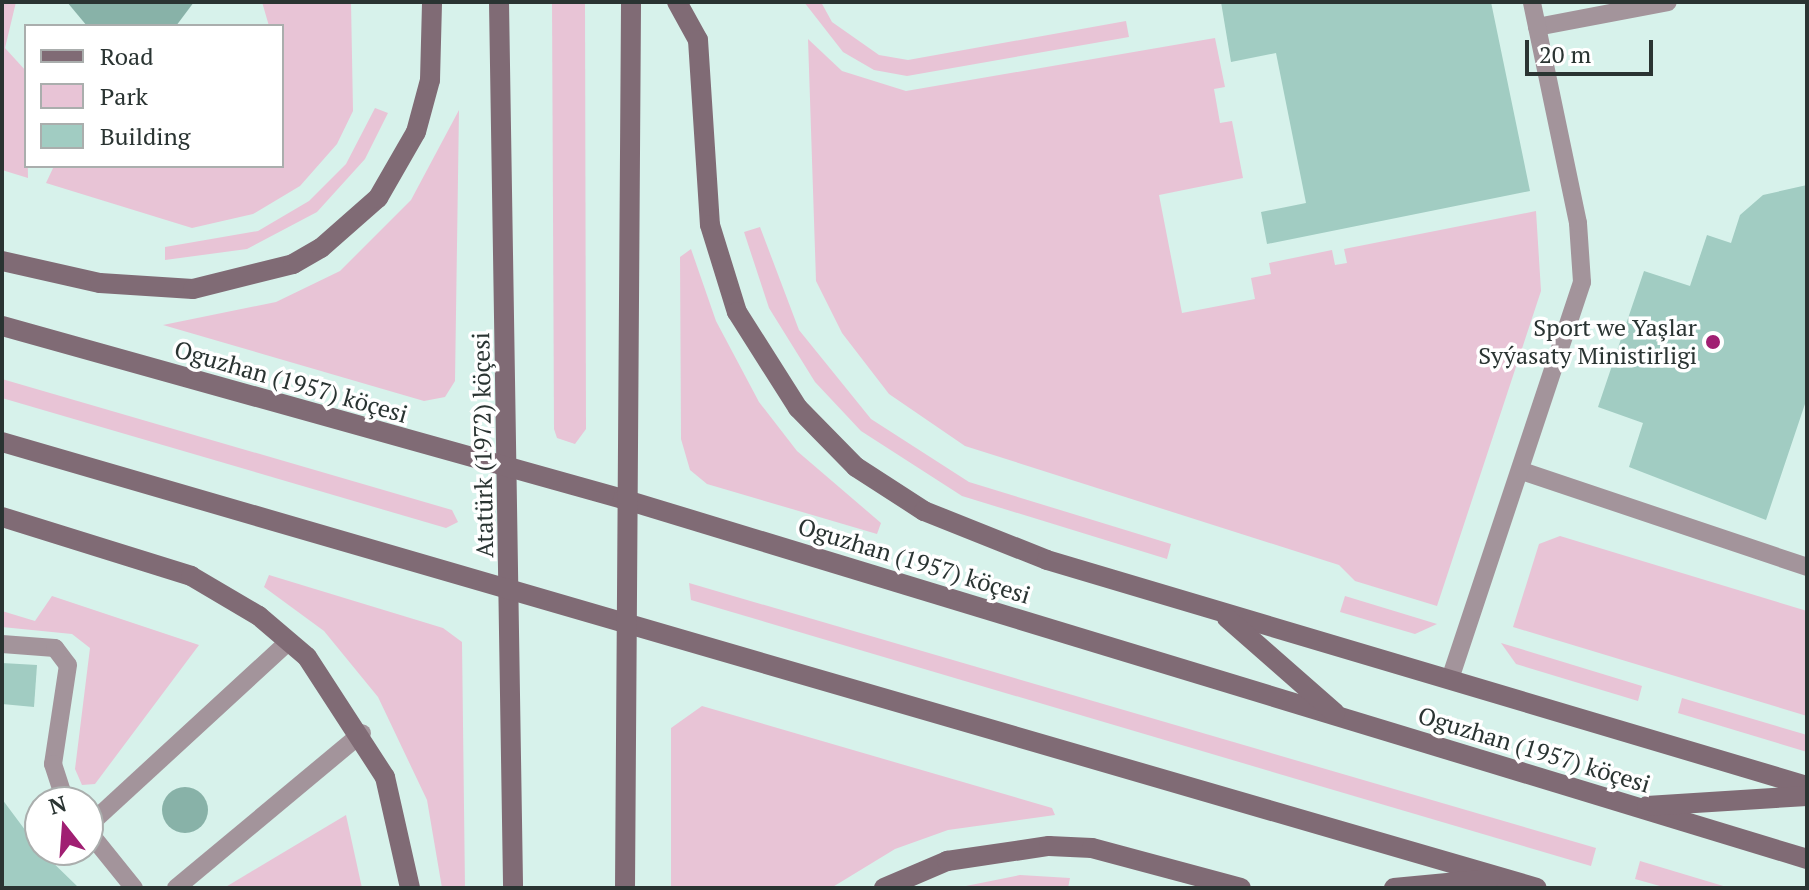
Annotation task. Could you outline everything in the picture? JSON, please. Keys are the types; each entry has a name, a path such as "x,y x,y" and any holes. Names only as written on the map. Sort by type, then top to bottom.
{"main road":[{"path":"2,261 100,283 193,289 293,264 321,248 378,198 416,132 430,80 432,2"},
{"name":"Atatürk (1972) köçesi","path":"499,2 511,472 513,888"},
{"path":"625,888 623,499 631,2"},
{"path":"677,2 698,40 717,253 757,349 798,408 856,467 960,529 1221,613 1807,786"},
{"name":"Oguzhan (1957) köçesi","path":"2,326 511,472 623,499 1807,859"},
{"path":"2,442 1537,888"},
{"path":"2,517 191,576 288,642 362,733 401,822 410,888"},
{"path":"1221,613 1341,719"},
{"path":"1632,806 1807,796"},
{"path":"884,888 947,861 1049,846 1092,848 1241,888"},
{"path":"1394,888 1503,878"}],"lane":[{"path":"1450,679 1522,471 1582,282 1578,223 1532,2"},
{"path":"1537,27 1668,2"},
{"path":"1522,471 1807,567"},
{"path":"104,814 288,642"},
{"path":"2,644 55,648 68,665 53,764 60,786"},
{"path":"176,888 362,733"},
{"path":"104,850 134,888"}],"green space":[{"path":"2,2 16,2 5,48 24,69 24,168 28,168 28,178 2,170"},
{"path":"262,2 351,2 353,111 337,144 300,186 253,214 192,228 46,183 53,168 284,168 284,24 268,24"},
{"path":"552,2 585,2 586,429 575,444 557,438 554,429"},
{"path":"804,2 821,2 832,22 879,55 908,60 1126,21 1129,37 907,76 874,70 843,52"},
{"path":"1215,38 1225,87 1214,89 1220,123 1232,121 1243,178 1159,195 1182,313 1255,299 1251,278 1271,274 1269,263 1332,250 1335,265 1347,263 1344,249 1536,211 1541,291 1437,606 1355,581 1339,565 965,446 889,394 842,333 816,281 808,39 842,71 906,91"},
{"path":"375,108 388,113 365,159 317,212 247,249 165,260 165,247 258,231 309,201 346,164"},
{"path":"459,110 455,381 445,397 424,401 163,325 276,302 340,271 411,200"},
{"path":"760,227 799,330 871,419 969,482 1171,544 1167,559 962,496 861,431 815,382 769,308 744,232"},
{"path":"691,249 716,321 759,402 797,451 881,523 877,534 707,484 690,470 681,439 680,257"},
{"path":"2,379 452,510 458,522 446,528 2,398"},
{"path":"1560,536 1807,611 1807,716 1513,627 1539,544"},
{"path":"269,575 443,628 462,642 465,888 442,888 427,800 378,697 324,631 264,587"},
{"path":"689,583 1596,848 1591,866 691,600"},
{"path":"52,596 199,645 95,784 82,785 75,769 90,648 72,634 2,627 2,611 35,621"},
{"path":"1345,596 1437,624 1415,634 1340,612"},
{"path":"1501,643 1642,686 1638,701 1516,664"},
{"path":"1682,698 1807,735 1807,752 1678,713"},
{"path":"702,706 1052,808 1055,815 948,830 895,849 831,888 671,888 671,728"},
{"path":"346,815 362,888 224,888"},
{"path":"1640,861 1730,888 1667,888 1635,879"},
{"path":"1020,875 1070,878 1068,888 956,888"}],"shaded area":[{"path":"67,2 194,2 178,24 85,24"},
{"path":"185,787 201,794 208,810 201,826 185,833 169,826 162,810 169,794"}],"building":[{"path":"1221,2 1491,2 1530,191 1267,244 1261,212 1306,203 1276,53 1231,62"},
{"name":"Sport we Yaşlar Syýasaty Ministirligi","path":"1807,185 1807,398 1766,520 1629,467 1643,423 1598,407 1644,271 1690,286 1707,235 1731,243 1740,215 1763,195"},
{"path":"2,663 37,665 34,707 2,704"},
{"path":"2,799 24,829 24,866 56,866 79,888 2,888"}],"place":[{"name":"Sport we Yaşlar Syýasaty Ministirligi","path":"1713,342"}]}
